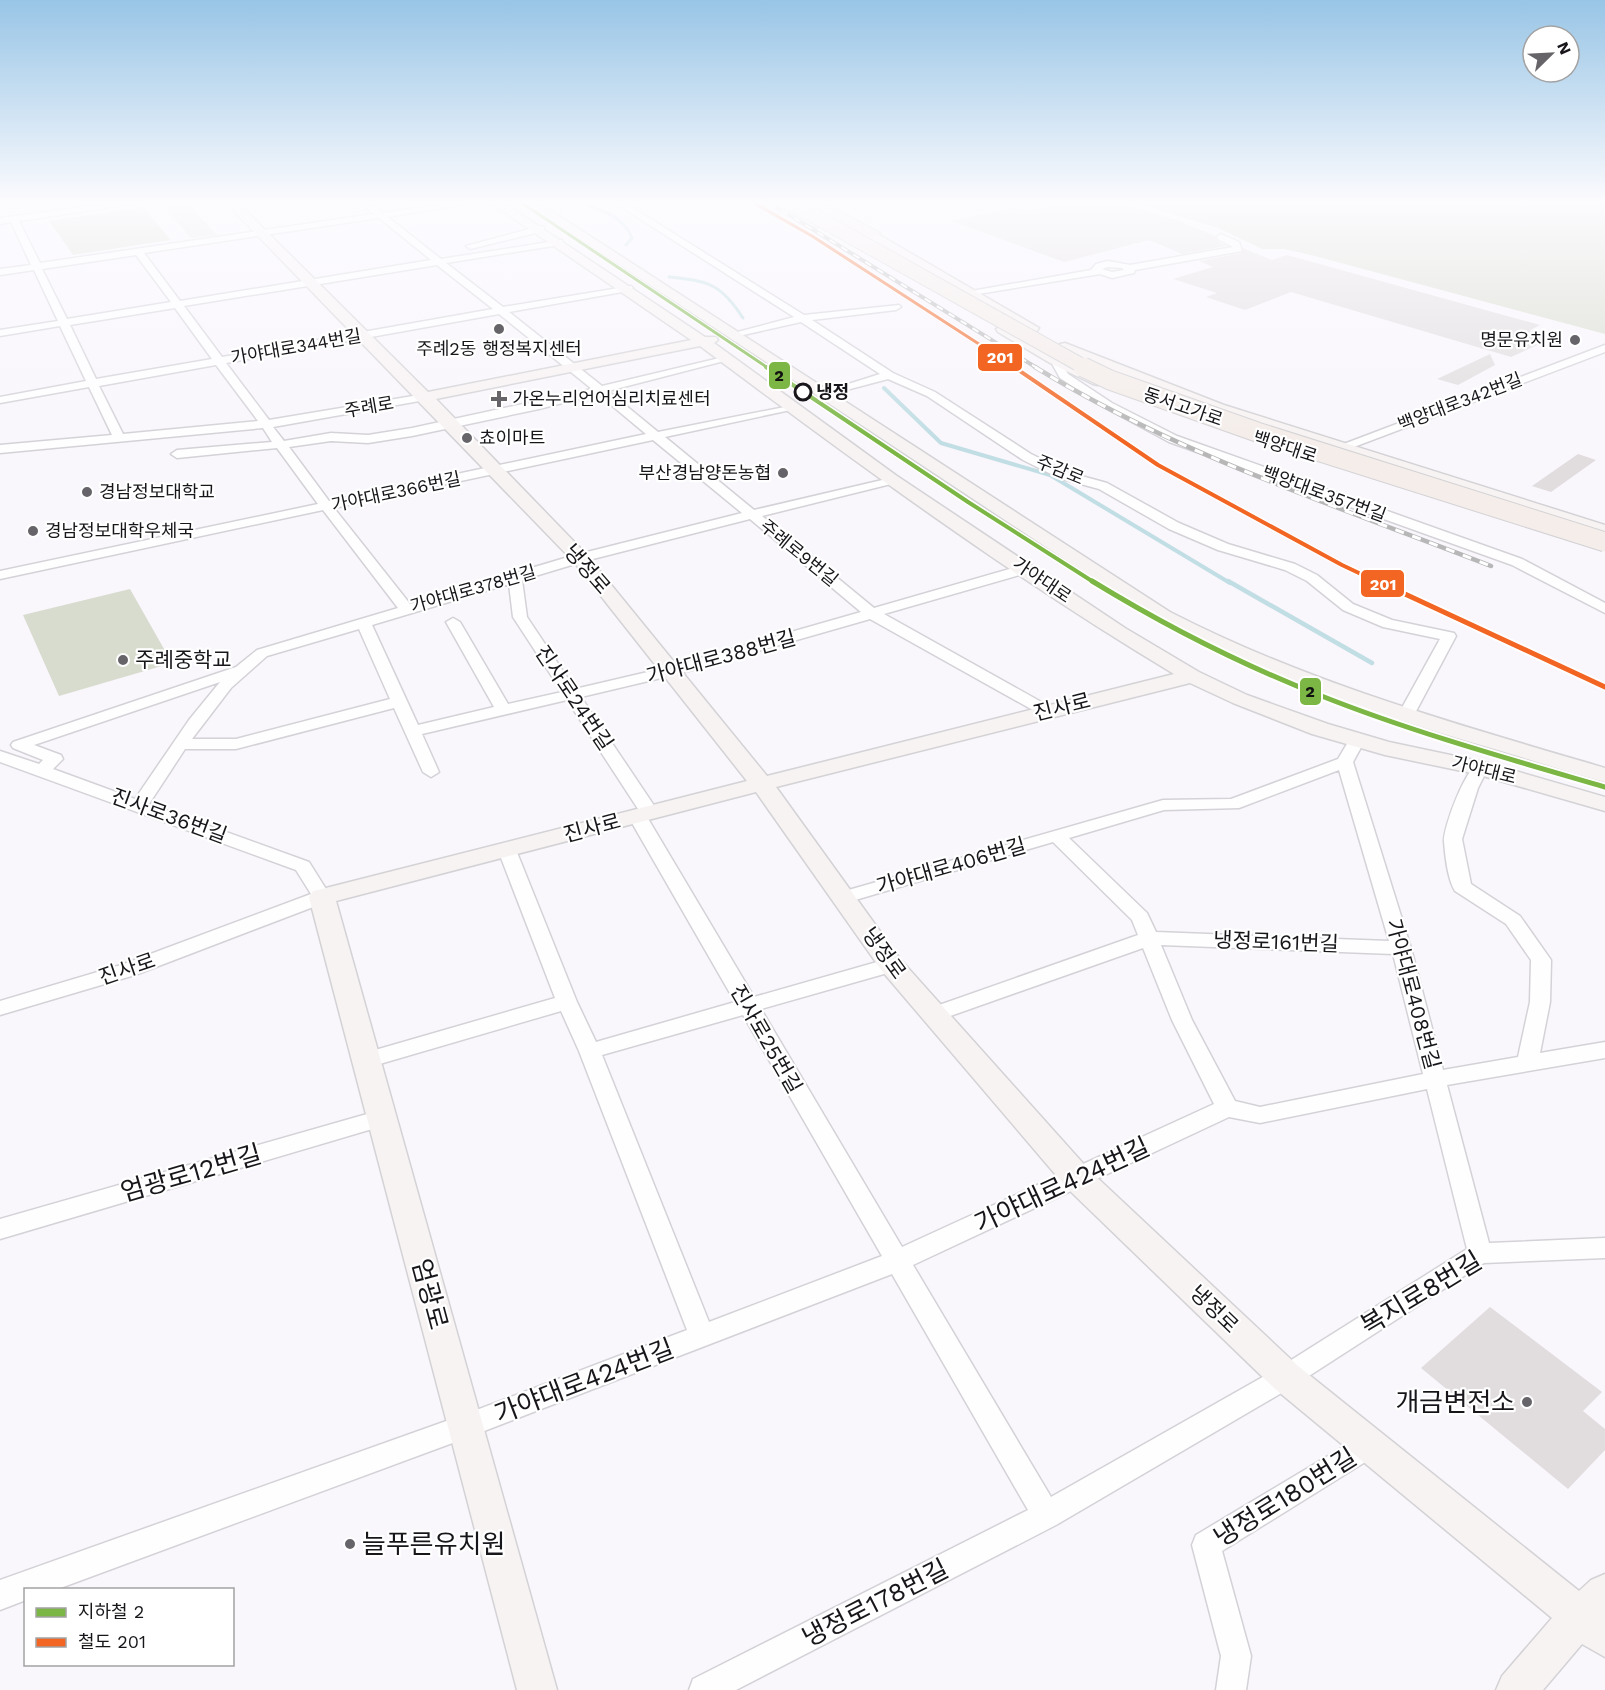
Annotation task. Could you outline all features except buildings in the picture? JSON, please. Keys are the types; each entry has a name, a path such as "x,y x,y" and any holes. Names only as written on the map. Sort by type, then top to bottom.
{"highway":[{"path":"923,282 971,308 995,317"},
{"name":"동서고가로","path":"932,282 1065,358 1151,396 1605,542"},
{"name":"동서고가로","path":"948,282 1077,357 1157,392 1605,533"}],"main road":[{"name":"냉정로","path":"311,282 453,425 580,558 762,784 845,897 891,965 932,1015 1078,1179 1286,1377 1368,1445 1597,1616"},
{"name":"가야대로","path":"619,282 891,480 1118,632 1192,676 1240,699 1357,740 1480,768 1605,804"},
{"name":"가야대로","path":"651,282 1118,587 1213,644 1273,670 1406,716 1605,775"},
{"name":"백양대로","path":"923,282 1055,360 1150,402 1605,549"},
{"name":"백양대로","path":"953,282 1059,344 1100,363 1219,408 1605,533"},
{"path":"658,309 694,324 705,323 706,318"},
{"name":"주례로","path":"425,397 734,336"},
{"path":"1019,565 1016,548 1038,546 1056,553 1098,580 1118,587"},
{"name":"진사로","path":"322,897 1046,711 1192,676"},
{"name":"엄광로","path":"322,897 537,1690"},
{"path":"1516,1690 1597,1616"}],"street":[{"path":"45,282 95,383 119,438"},
{"path":"161,282 268,424 326,506 406,608"},
{"path":"0,333 311,282"},
{"name":"주례로9번길","path":"465,282 874,615 1046,711"},
{"name":"주감로","path":"745,282 889,375 931,394 1027,457 1064,475 1102,486 1174,526 1223,547 1290,567 1312,578 1348,607 1388,624 1449,636 1406,716"},
{"path":"948,296 1035,282"},
{"name":"가야대로344번길","path":"0,400 628,288"},
{"path":"734,336 803,318 896,307"},
{"name":"백양대로342번길","path":"1316,457 1605,348"},
{"path":"177,454 331,437 376,438 453,425 724,358"},
{"name":"백양대로357번길","path":"1055,360 1064,376 1108,405 1173,439 1517,562 1605,609"},
{"path":"824,395 889,375"},
{"name":"주례로","path":"0,449 268,424 425,397"},
{"name":"가야대로366번길","path":"0,575 791,407"},
{"name":"가야대로378번길","path":"140,805 180,744 237,671 262,653 406,608 580,558 891,480"},
{"name":"가야대로388번길","path":"412,731 501,708 673,671 874,615 1019,565"},
{"name":"진사로24번길","path":"514,578 519,617 572,694 643,814"},
{"path":"363,621 431,772"},
{"path":"453,622 501,708"},
{"name":"가야대로378번길","path":"41,771 55,759 19,745 237,671"},
{"path":"180,744 236,744 399,702"},
{"path":"1345,762 1357,740"},
{"name":"진사로36번길","path":"0,756 303,866 322,897"},
{"name":"가야대로406번길","path":"845,897 1163,805 1233,804 1345,762"},
{"name":"가야대로408번길","path":"1345,762 1401,948 1480,1252"},
{"path":"1480,768 1469,788 1453,839 1462,887 1513,920 1541,960 1540,1002 1527,1065"},
{"name":"진사로25번길","path":"643,814 746,1006 897,1261"},
{"path":"1057,836 1140,917 1182,1020 1227,1108 1260,1115 1436,1079 1605,1050"},
{"name":"가야대로424번길","path":"507,850 567,1002 590,1051 701,1335"},
{"name":"진사로","path":"0,1008 128,970 322,897"},
{"name":"냉정로161번길","path":"932,1015 1150,938 1401,948"},
{"path":"590,1051 891,965"},
{"path":"366,1060 567,1002"},
{"name":"가야대로424번길","path":"0,1595 466,1426 897,1261 1227,1108"},
{"name":"엄광로12번길","path":"0,1229 381,1118"},
{"name":"복지로8번길","path":"1286,1377 1480,1252 1605,1248"},
{"path":"897,1261 1046,1515"},
{"name":"냉정로178번길","path":"704,1690 1046,1515 1286,1377"},
{"name":"냉정로180번길","path":"1231,1690 1236,1656 1206,1545 1368,1445"}],"shaded area":[{"path":"1411,282 1605,282 1605,334"},
{"path":"130,589 172,663 59,696 23,615"}],"waterway":[{"path":"700,282 720,291 743,318"},
{"path":"884,388 941,443 1050,475 1230,583"},
{"path":"1228,581 1372,663"}],"railway":[{"path":"898,282 1037,368"},
{"path":"1035,367 1144,426 1258,477 1491,566"}],"metro line":[{"name":"2","path":"640,282 1010,530 1139,609 1184,633 1274,677 1320,696 1414,729 1605,787"}],"rail line":[{"name":"201","path":"883,282 989,350 1158,465 1342,565 1605,687"}],"place":[{"name":"주례2동 행정복지센터","path":"499,329"},
{"name":"명문유치원","path":"1575,340"},
{"name":"냉정","path":"803,392"},
{"name":"가온누리언어심리치료센터","path":"499,399"},
{"name":"쵸이마트","path":"467,438"},
{"name":"부산경남양돈농협","path":"783,473"},
{"name":"경남정보대학교","path":"87,492"},
{"name":"경남정보대학우체국","path":"33,531"},
{"name":"주례중학교","path":"123,660"},
{"name":"개금변전소","path":"1527,1402"},
{"name":"늘푸른유치원","path":"350,1544"}]}
